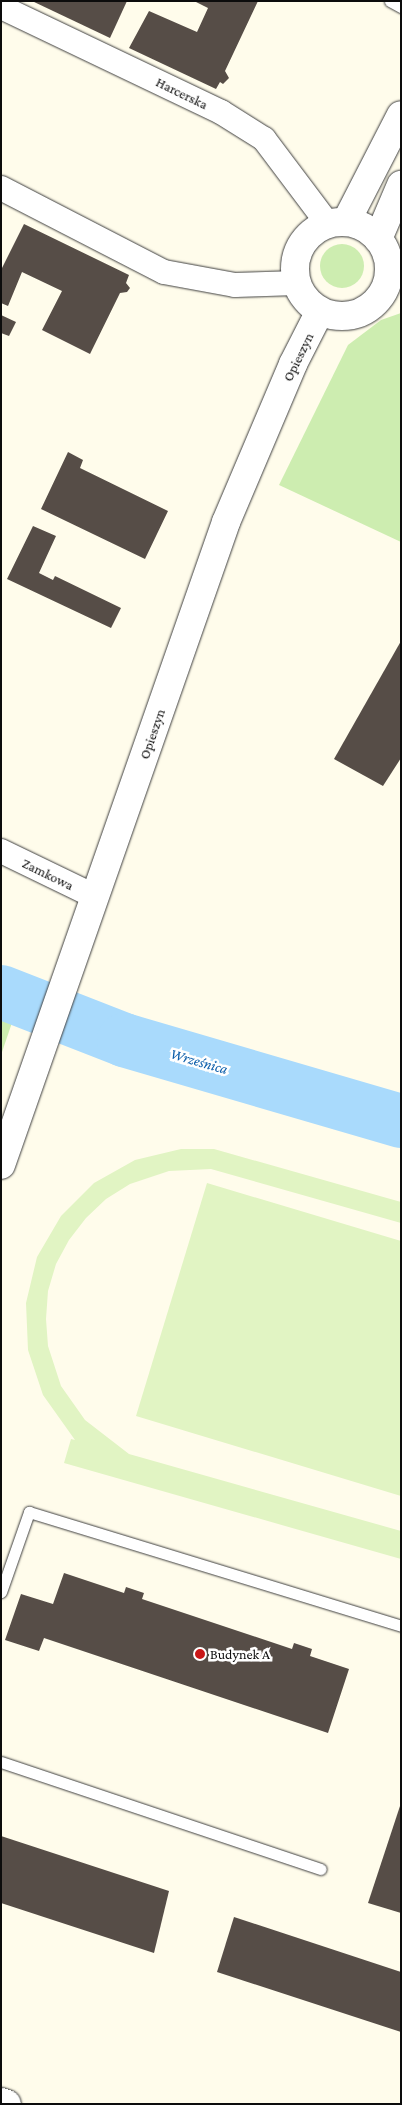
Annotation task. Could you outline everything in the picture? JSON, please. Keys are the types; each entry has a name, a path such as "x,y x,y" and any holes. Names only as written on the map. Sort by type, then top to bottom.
{"street":[{"name":"Harcerska","path":"1,7 222,112 264,139 337,223"},
{"path":"337,223 401,115"},
{"path":"378,239 401,185"},
{"path":"1,188 164,272 235,285 297,283"},
{"path":"337,223 364,227 378,239 387,254 390,273 384,291 372,305 356,314 338,316 320,311 306,299 297,283 296,264 300,247 312,233 337,223"},
{"name":"Opieszyn","path":"1,1165 226,522 293,364 320,311"},
{"name":"Zamkowa","path":"1,851 94,896"},
{"path":"1,2102 7,2104"}],"lane":[{"path":"390,1 401,7"},
{"path":"1,1592 29,1512 401,1626"},
{"path":"1,1762 320,1869"}],"green space":[{"path":"346,244 358,250 363,257 363,275 358,282 351,287 338,288 330,285 323,278 320,262 323,254 330,247"},
{"path":"401,313 401,542 279,485 348,345 381,320"},
{"path":"1,1000 18,1005 1,1055"},
{"path":"181,1149 214,1149 401,1202 401,1223 211,1169 169,1171 130,1184 106,1199 86,1218 69,1240 56,1264 48,1291 46,1319 48,1346 61,1386 85,1420 129,1454 401,1531 401,1559 64,1463 71,1439 75,1440 43,1395 28,1350 26,1303 37,1257 61,1216 94,1183 135,1160"},
{"path":"207,1183 401,1241 401,1496 136,1416"}],"building":[{"path":"32,1 127,1 110,38"},
{"path":"194,1 258,1 225,71 229,78 223,84 220,82 216,89 129,48 149,11 197,32 208,8"},
{"path":"24,224 129,275 126,283 130,288 127,292 120,293 90,354 42,330 62,291 22,272 8,306 1,303 1,270"},
{"path":"1,315 16,322 9,336 1,333"},
{"path":"68,452 83,460 80,468 168,511 145,559 41,509"},
{"path":"33,526 56,536 39,573 53,580 55,576 121,608 111,628 7,579"},
{"path":"401,641 401,758 383,786 334,759"},
{"name":"Budynek A","path":"64,1573 124,1593 126,1587 144,1593 142,1599 292,1649 294,1643 312,1649 310,1656 349,1669 328,1733 44,1638 39,1651 5,1640 21,1594 53,1604"},
{"path":"401,1806 401,1913 368,1903"},
{"path":"1,1836 169,1891 154,1953 1,1903"},
{"path":"234,1917 401,1972 401,2032 217,1972"}],"waterway":[{"name":"Wrześnica","path":"1,992 124,1040 401,1121"}],"place":[{"name":"Budynek A","path":"200,1654"}]}
